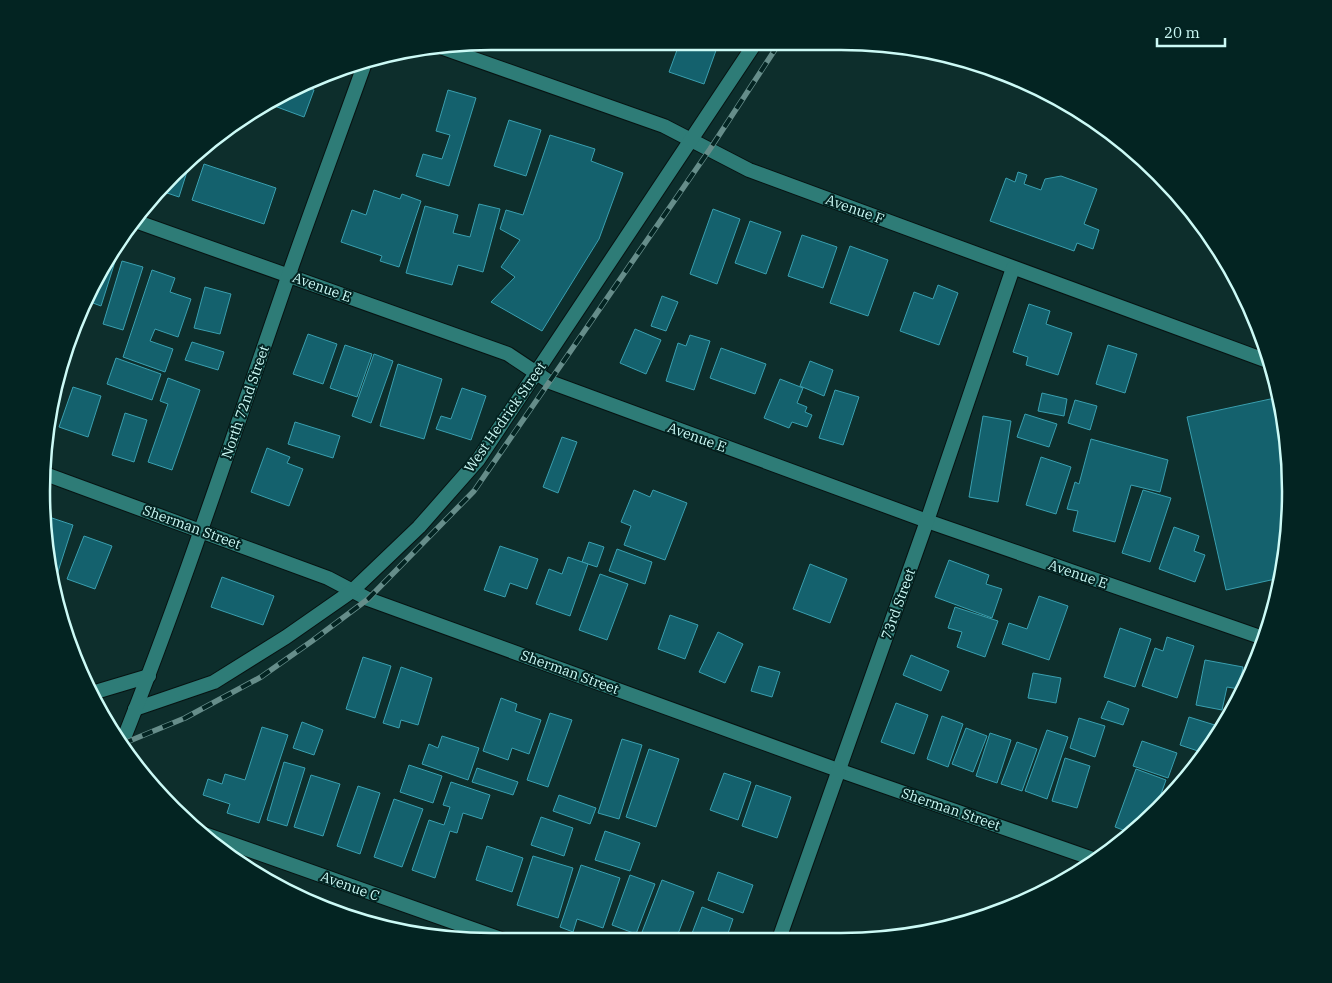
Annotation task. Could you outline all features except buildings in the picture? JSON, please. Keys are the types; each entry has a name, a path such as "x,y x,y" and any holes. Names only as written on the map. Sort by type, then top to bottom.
{"street":[{"name":"West Hedrick Street","path":"135,709 214,682 286,637 352,591 419,527 478,460 689,139 750,50"},
{"name":"Avenue F","path":"455,52 664,126 750,170 1262,359"},
{"name":"North 72nd Street","path":"124,738 202,530 289,275 363,69"},
{"name":"Avenue E","path":"141,223 508,354 550,382 927,521 1258,636"},
{"name":"73rd Street","path":"781,933 927,521 1013,268"},
{"name":"Sherman Street","path":"51,476 202,530 328,578 368,599 838,770 1088,857"},
{"path":"98,691 149,676"},
{"name":"Avenue C","path":"220,839 483,933"}],"railway":[{"path":"127,742 185,718 261,677 312,641 368,599 474,491 710,149 775,50"}]}
